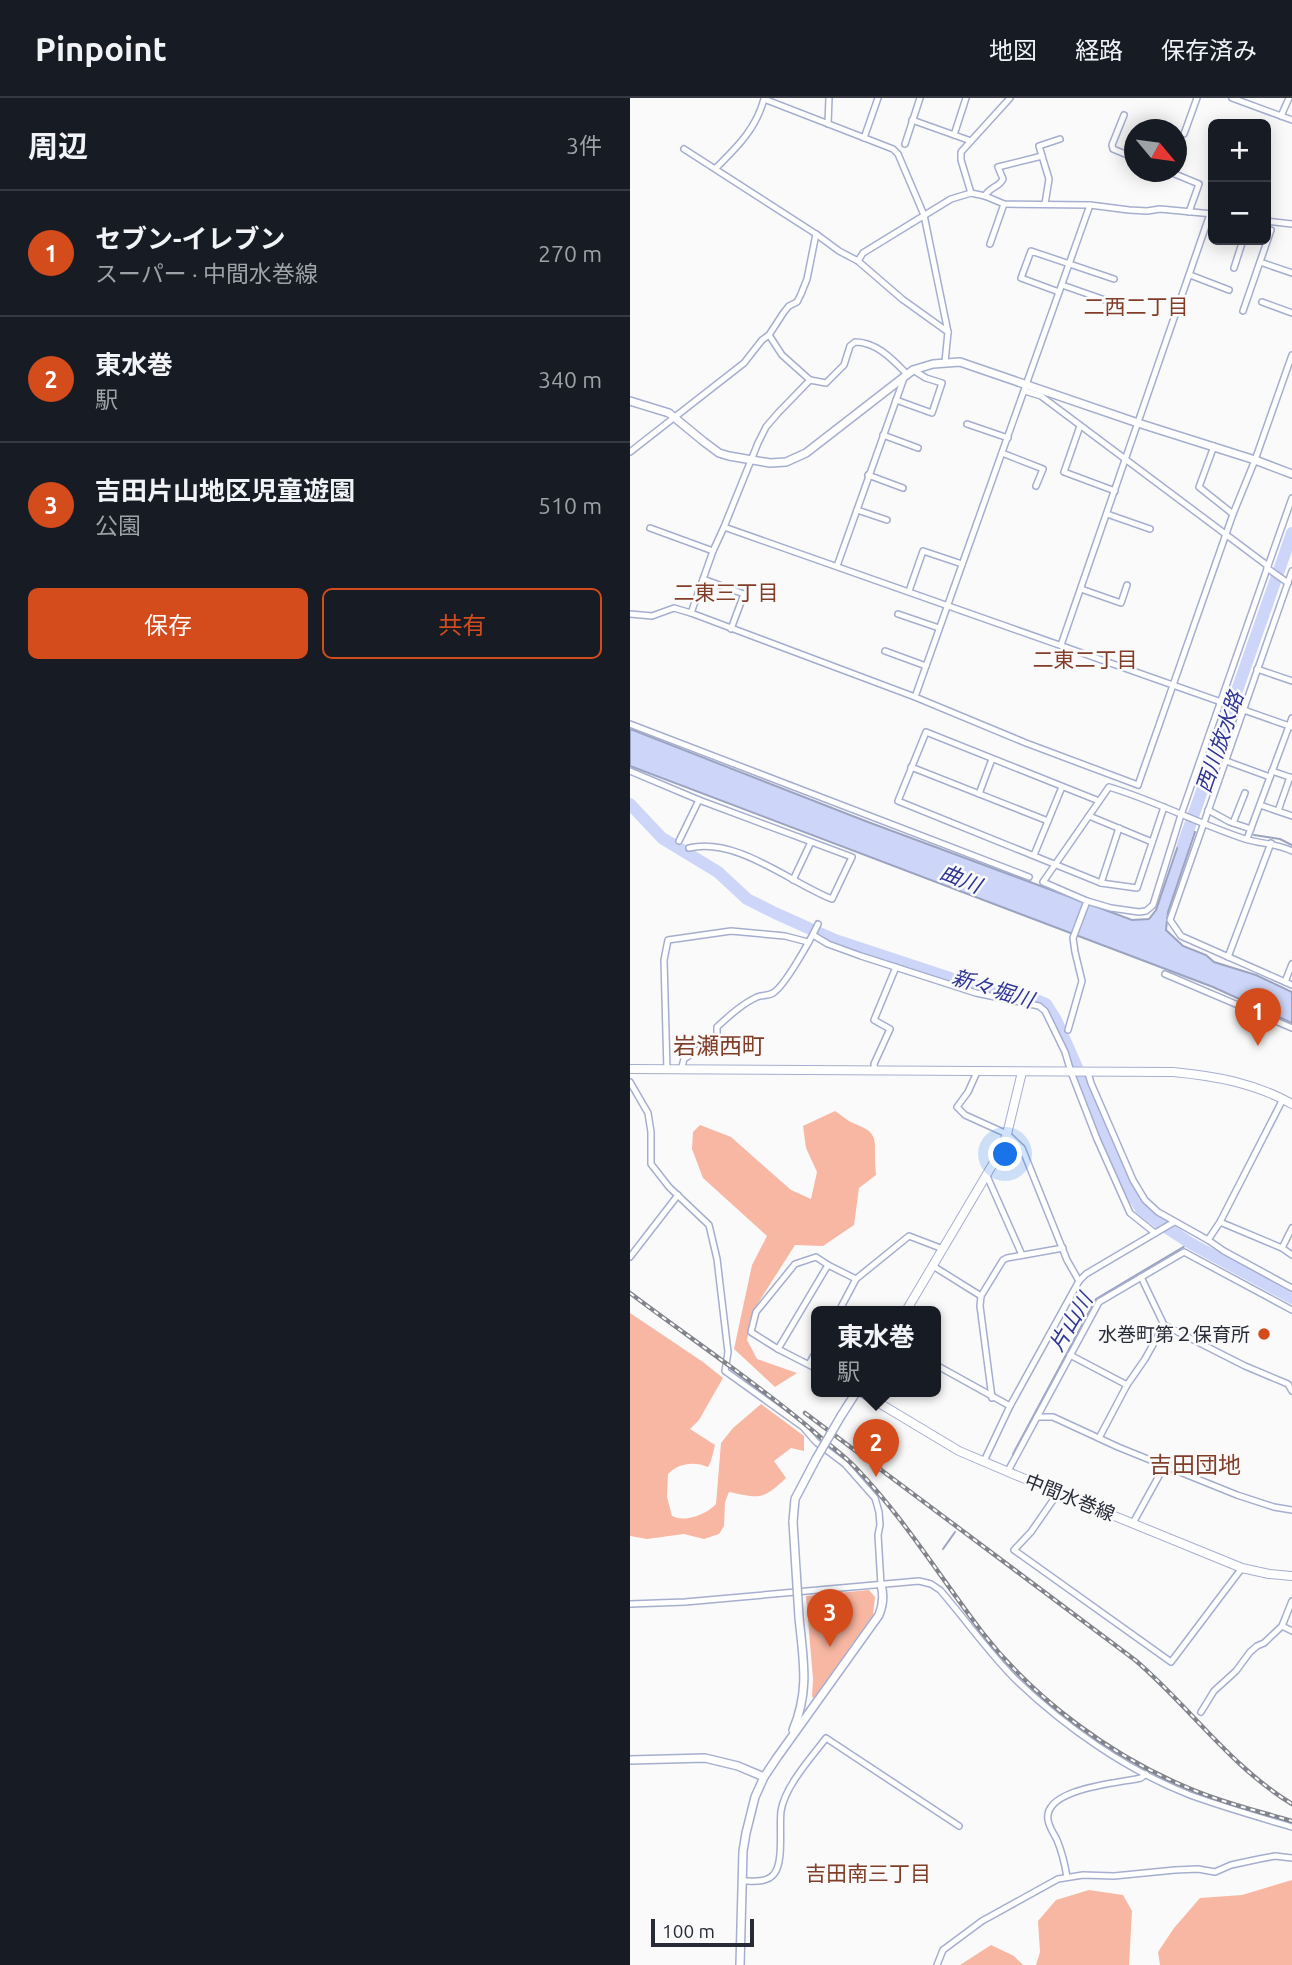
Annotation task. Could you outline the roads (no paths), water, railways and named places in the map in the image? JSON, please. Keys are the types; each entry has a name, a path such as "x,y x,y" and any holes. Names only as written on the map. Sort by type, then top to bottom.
{"main road":[{"path":"630,1069 1173,1072 1208,1075 1239,1082 1292,1104"},
{"path":"908,1306 1000,1152 1007,1134 1021,1072"},
{"name":"中間水巻線","path":"865,1397 959,1451 1058,1493 1242,1568 1292,1576"}],"street":[{"path":"828,124 829,98"},
{"path":"863,138 878,98"},
{"path":"905,144 920,98"},
{"path":"954,135 966,98"},
{"path":"971,193 961,152 1010,98"},
{"path":"1187,126 1197,98"},
{"path":"1232,98 1292,120"},
{"path":"1281,116 1289,98"},
{"path":"716,168 751,131 764,99 893,149 898,154 925,215 948,332 945,362"},
{"path":"1124,115 1112,145 1113,149 1124,154"},
{"path":"912,120 971,141"},
{"path":"1045,204 1049,179 1040,146 1060,139"},
{"path":"684,149 858,261 902,299 948,332"},
{"path":"985,195 1002,183 999,167 1042,156"},
{"path":"1187,179 1199,184 1189,212"},
{"path":"858,261 863,253 951,199 971,193 985,195 1004,204 1090,205 1129,210 1160,209 1208,214"},
{"path":"990,244 1004,204"},
{"path":"915,698 1090,205"},
{"path":"1271,222 1292,224"},
{"path":"1061,645 1208,225"},
{"path":"630,452 744,363 769,335 784,312 797,302 801,294 807,279 816,234"},
{"path":"1234,268 1241,245"},
{"path":"1243,311 1266,245"},
{"path":"1059,292 1021,278 1031,251 1114,279"},
{"path":"1260,262 1292,273"},
{"path":"1190,275 1228,290"},
{"path":"1062,285 1105,300"},
{"path":"1262,302 1292,313"},
{"path":"769,335 782,355 810,380 826,383 844,365 850,346 855,342 878,348 908,374 942,383 932,413 896,400"},
{"path":"1134,795 1292,355"},
{"path":"630,401 662,409 676,417 719,453 770,463 786,462 806,453 908,374 924,366 945,362 972,365 1041,396 1288,583"},
{"path":"837,566 883,435 908,374"},
{"path":"691,613 713,551 766,428 810,380"},
{"path":"1026,388 1214,446 1292,474"},
{"path":"967,424 1008,438"},
{"path":"1080,426 1064,472 1115,491"},
{"path":"883,435 918,448"},
{"path":"1214,446 1199,487 1233,514"},
{"path":"1002,453 1043,469 1036,486"},
{"path":"869,475 903,488"},
{"path":"1292,498 1267,567 1223,702 1183,815 1153,905 1146,911 1139,912 1111,908 1043,882 1109,787 1134,795 1183,815 1247,839 1271,842 1292,851"},
{"path":"857,510 887,520"},
{"path":"1107,514 1150,529"},
{"path":"724,527 1291,726"},
{"path":"650,528 713,551"},
{"path":"909,592 923,551 962,564"},
{"path":"1292,571 1226,761 1201,822 1170,920 1181,936 1292,985"},
{"path":"703,579 744,594 731,629"},
{"path":"1082,589 1121,603 1127,585"},
{"path":"630,614 653,616 674,608 691,613 1138,785"},
{"path":"898,614 939,628"},
{"path":"885,651 926,666"},
{"path":"1257,669 1292,681"},
{"path":"1247,839 1292,718"},
{"path":"630,724 1030,877"},
{"path":"1099,801 926,732 898,801 1101,883 1137,888 1164,807"},
{"path":"979,794 992,759"},
{"path":"1226,761 1291,778 1278,811"},
{"path":"911,767 1048,821"},
{"path":"630,771 699,800 852,857 832,899 810,890 751,857 699,846 689,848"},
{"path":"1034,855 1062,787"},
{"path":"1233,823 1245,793"},
{"path":"679,841 699,800"},
{"path":"1260,805 1292,816"},
{"path":"1208,810 1251,829"},
{"path":"1089,816 1153,842"},
{"path":"1101,883 1119,828"},
{"path":"793,880 811,842"},
{"path":"1228,957 1271,842"},
{"path":"1068,1030 1082,981 1073,938 1087,901"},
{"path":"681,1070 684,1059 717,1038 717,1027 737,1010 756,998 772,994 778,988 818,925"},
{"path":"667,1070 664,960 668,940 731,931 785,936 808,942"},
{"path":"813,935 828,944 895,967 975,993 1039,1006 1045,1011 1065,1052 1097,1139 1130,1213 1155,1233"},
{"path":"1285,982 1292,964"},
{"path":"875,1071 874,1064 890,1029 874,1020 895,967"},
{"path":"1165,974 1292,1028"},
{"path":"977,1072 968,1092 957,1107 965,1115 1007,1134 1022,1148 1067,1260 1079,1281"},
{"path":"1088,1073 1133,1180 1145,1200 1157,1212 1292,1288"},
{"path":"630,1082 648,1113 651,1164 669,1187 709,1225 717,1259 728,1352 725,1371 803,1427 816,1442 845,1464 875,1498 879,1512 878,1535 883,1593 880,1615 764,1777 750,1815 743,1851 740,1965"},
{"path":"1208,1240 1220,1222 1283,1099"},
{"path":"987,1177 1022,1255"},
{"path":"630,1257 678,1195"},
{"path":"984,1461 1010,1406 1079,1281 1086,1274 1174,1222"},
{"path":"1220,1222 1282,1248 1292,1255"},
{"path":"1282,1248 1292,1228"},
{"path":"842,1306 856,1279 909,1236 943,1249"},
{"path":"992,1398 981,1296 1003,1260 1063,1248"},
{"path":"1008,1471 1099,1301 1184,1252 1292,1310"},
{"path":"811,1360 809,1364 751,1332 756,1312 795,1264 817,1257 856,1279"},
{"path":"778,1349 828,1265"},
{"path":"933,1266 981,1296"},
{"path":"1141,1277 1164,1325 1245,1366 1289,1384 1292,1391"},
{"path":"1098,1438 1164,1325"},
{"path":"1070,1355 1127,1385"},
{"path":"941,1368 1010,1406"},
{"path":"1289,1384 1292,1377"},
{"path":"787,1744 800,1713 805,1686 793,1522 795,1499 853,1397"},
{"path":"1038,1417 1053,1417 1237,1495 1292,1510"},
{"path":"1133,1523 1165,1465"},
{"path":"1058,1493 1031,1532 1013,1550 1171,1662 1242,1568"},
{"path":"630,1604 685,1602 919,1581 931,1584 948,1600 989,1651 1047,1708 1096,1744 1146,1774 1188,1794 1292,1827"},
{"path":"1201,1712 1214,1691 1236,1671 1250,1652 1282,1626 1292,1601"},
{"path":"1282,1626 1292,1630"},
{"path":"743,1881 768,1880 774,1874 779,1864 782,1807 791,1786 826,1738 958,1826"},
{"path":"630,1760 705,1758 738,1766 764,1777"},
{"path":"1067,1877 1057,1842 1048,1823 1048,1815 1055,1803 1067,1794 1079,1790 1128,1782 1146,1774"},
{"path":"937,1965 943,1950 982,1920 1058,1879 1186,1869 1215,1872 1231,1865 1275,1856 1292,1858"}],"water":[{"name":"曲川","path":"630,729 868,822 1132,920 1149,919 1156,910 1184,828 1195,832 1168,912 1166,930 1183,946 1206,955 1214,962 1256,975 1292,992 1292,1023 1213,987 630,766"}],"waterway":[{"name":"西川放水路","path":"1183,845 1292,533"},
{"name":"新々堀川","path":"630,804 662,838 718,872 747,899 775,913 835,940 968,984 1046,1004 1056,1020 1126,1185 1141,1209 1190,1243 1292,1298"},
{"path":"1254,835 1280,839 1292,845"},
{"name":"片山川","path":"1013,1454 1096,1299 1190,1243"},
{"name":"片山川","path":"943,1549 955,1532"}],"railway":[{"path":"630,1293 768,1394 851,1463 890,1507 1003,1657 1050,1703 1076,1724 1161,1776 1216,1798 1292,1821"},
{"path":"805,1413 1135,1660 1249,1772 1292,1804"}],"place":[{"name":"セブン-イレブン","path":"1258,1046"},
{"name":"水巻町第２保育所","path":"1264,1334"},
{"name":"東水巻","path":"876,1477"},
{"name":"吉田片山地区児童遊園","path":"830,1647"}],"district":[{"name":"二西二丁目","path":"1136,306"},
{"name":"二東三丁目","path":"726,592"},
{"name":"二東二丁目","path":"1085,659"},
{"name":"岩瀬西町","path":"719,1045"},
{"name":"吉田団地","path":"1195,1464"},
{"name":"吉田南三丁目","path":"868,1873"}]}
